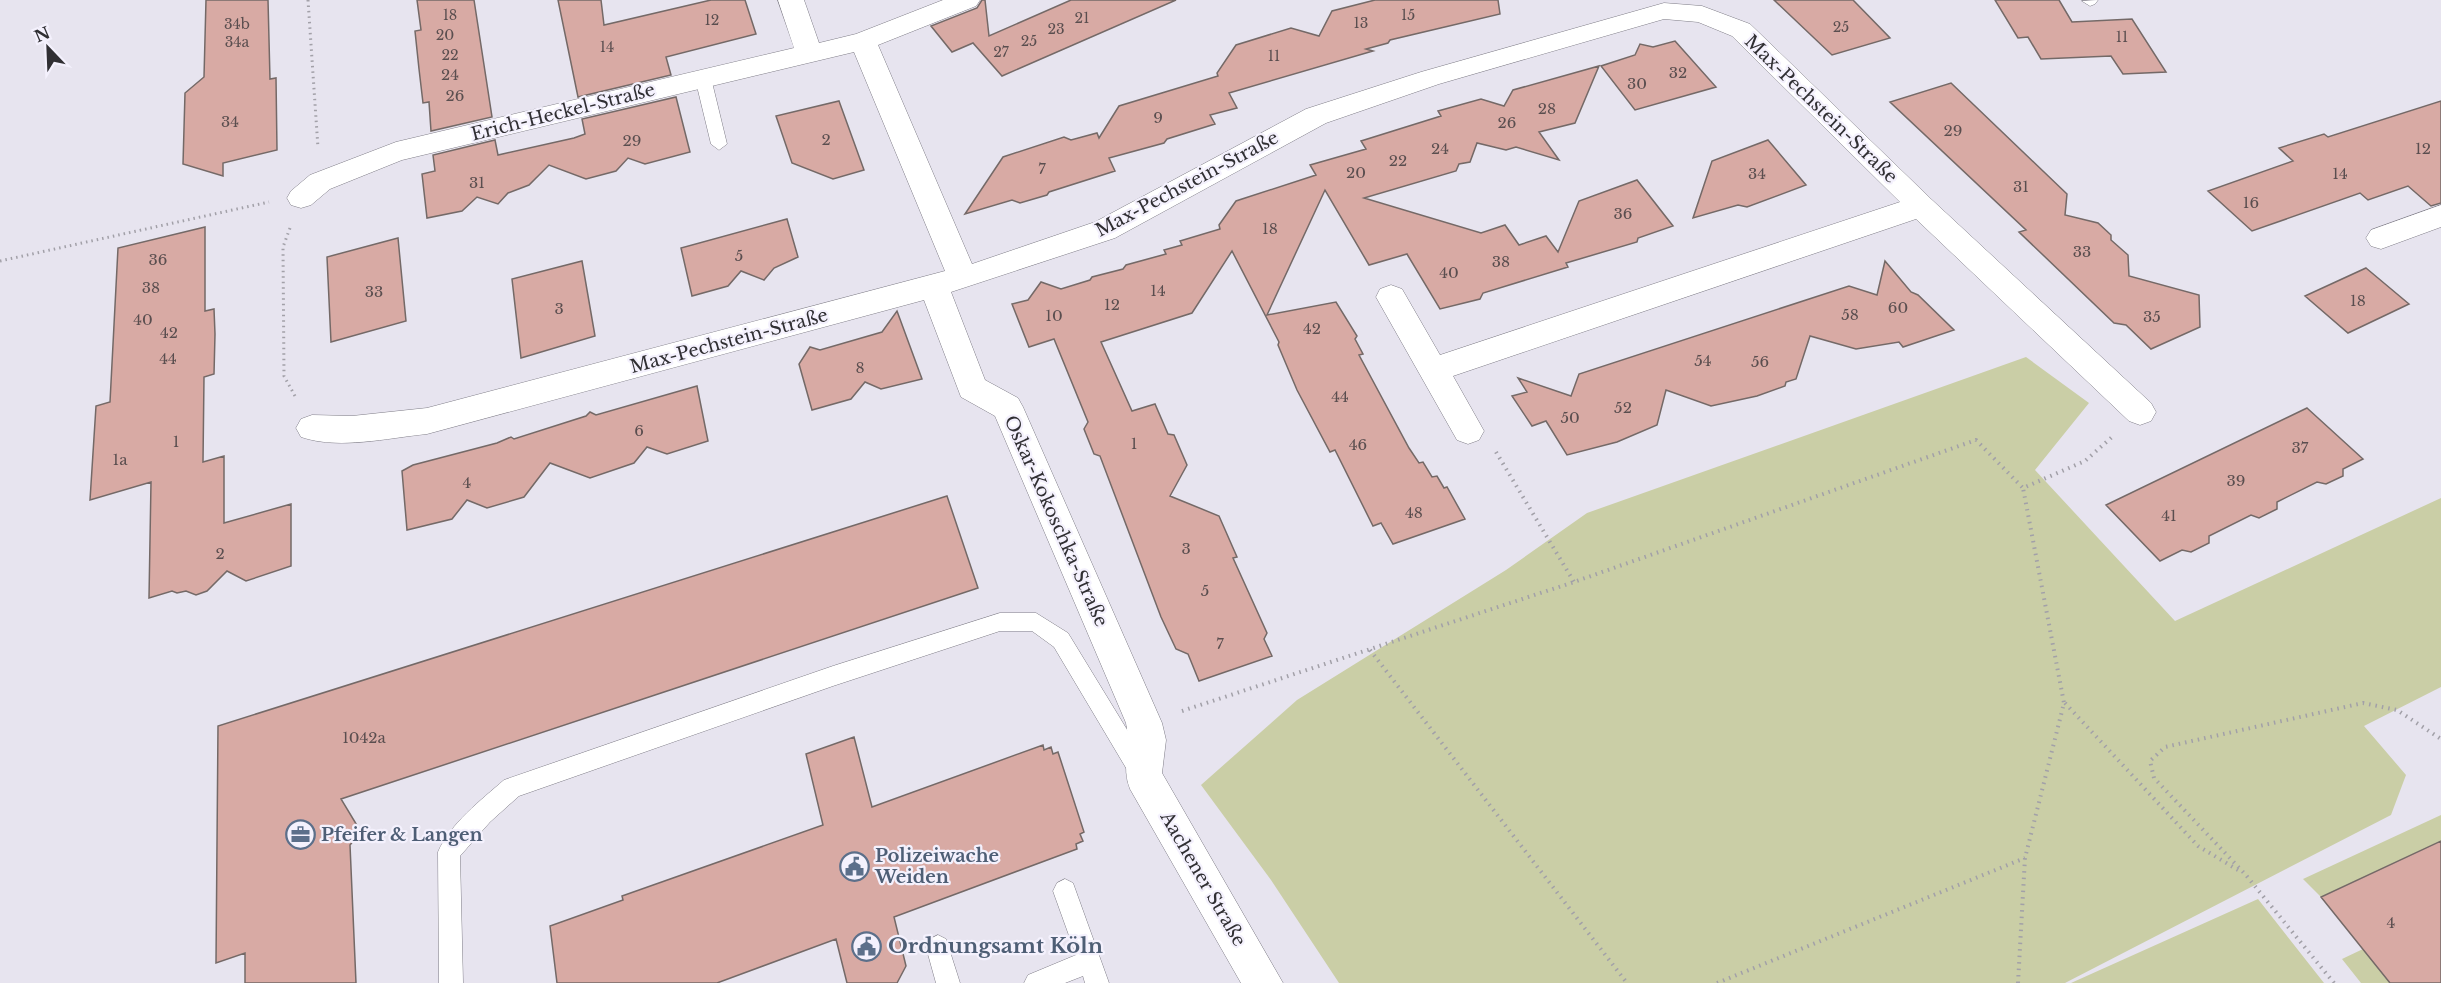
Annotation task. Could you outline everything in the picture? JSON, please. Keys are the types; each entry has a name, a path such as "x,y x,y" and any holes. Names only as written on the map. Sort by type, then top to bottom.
{"street":[{"path":"791,0 809,53"},
{"name":"Erich-Heckel-Straße","path":"311,190 396,152 863,40 964,1"},
{"name":"Max-Pechstein-Straße","path":"312,428 352,429 427,421 948,282 1105,230 1316,116 1661,6 1702,14 1741,30 1921,206 2140,412"},
{"name":"Oskar-Kokoschka-Straße","path":"863,40 948,282 972,388 1007,407 1144,723 1148,740 1143,776"},
{"path":"1433,370 1921,206"},
{"path":"2381,238 2441,216"},
{"path":"1391,297 1468,431"},
{"name":"Aachener Straße","path":"1143,776 1263,983"}],"lane":[{"path":"703,78 719,144"},
{"path":"451,983 449,852 482,814 512,788 833,676 1000,622 1036,622 1061,640 1143,776"},
{"path":"1036,983 1093,972 1065,891"},
{"path":"938,947 948,983"}],"path":[{"path":"308,0 311,190 283,247 284,376 312,428"},
{"path":"0,261 311,190"},
{"path":"2023,488 2085,461 2140,412"},
{"path":"1468,431 1490,442 1574,582"},
{"path":"1144,723 1574,582 1976,440 2023,488 2064,703 2025,858 2018,983"},
{"path":"1370,650 1627,983"},
{"path":"2064,703 2198,846 2245,874"},
{"path":"2334,983 2245,874 2154,778 2150,760 2165,747 2362,703 2397,710 2441,739"},
{"path":"1717,983 2025,858"}],"green space":[{"path":"2026,357 2089,403 2035,470 2175,621 2441,498 2441,687 2364,726 2406,775 2391,815 2065,983 1339,983 1271,880 1201,785 1297,700 1506,570 1587,513"},
{"path":"2441,815 2441,841 2321,897 2303,879"},
{"path":"2258,899 2324,983 2071,983"},
{"path":"2363,949 2390,983 2361,983 2342,959"}],"building":[{"path":"206,0 268,0 270,79 276,78 277,150 223,163 223,176 183,164 185,93 204,77"},
{"path":"417,0 474,0 492,117 431,131 429,102 423,103 419,69 415,31 421,30"},
{"path":"558,0 601,0 604,25 711,0 745,0 756,34 666,57 671,75 578,97"},
{"path":"982,0 985,0 989,36 1071,0 1176,0 1002,76 973,43 952,52 931,26 977,8"},
{"path":"1375,0 1498,0 1500,14 1390,40 1388,43 1366,49 1373,51 1229,93 1237,108 1210,115 1215,124 1167,139 1164,143 1109,158 1115,171 1020,203 1012,200 965,214 1003,157 1064,137 1071,140 1097,133 1099,138 1119,106 1218,76 1217,73 1236,45 1291,28 1319,36 1332,11"},
{"path":"1774,0 1853,0 1890,38 1832,55"},
{"path":"1995,0 2059,0 2072,22 2132,19 2166,72 2123,74 2111,56 2041,59 2028,37 2018,38"},
{"path":"1675,41 1716,87 1635,110 1601,66 1635,55 1640,44 1653,47"},
{"path":"1599,66 1575,123 1539,132 1559,160 1516,147 1506,150 1477,143 1470,162 1459,164 1456,171 1364,198 1481,233 1505,225 1519,245 1546,236 1558,252 1579,201 1637,180 1673,226 1638,238 1637,242 1566,263 1568,267 1483,293 1480,299 1440,309 1407,254 1369,265 1325,190 1267,315 1336,302 1357,336 1355,339 1363,354 1359,355 1409,448 1419,463 1423,462 1432,477 1437,476 1444,488 1447,487 1465,519 1393,544 1381,523 1373,526 1335,450 1330,452 1297,390 1278,345 1279,342 1232,251 1192,313 1101,342 1132,411 1155,404 1168,434 1174,435 1187,465 1170,496 1219,516 1237,557 1233,558 1267,633 1264,639 1272,656 1199,681 1188,654 1176,649 1161,617 1100,456 1094,454 1084,429 1088,422 1054,339 1029,347 1012,304 1028,300 1041,282 1061,289 1090,280 1092,277 1123,269 1126,265 1166,254 1164,250 1182,245 1180,241 1220,229 1219,225 1236,201 1316,175 1310,165 1366,149 1361,141 1441,116 1438,111 1481,99 1504,106 1513,90"},
{"path":"1951,83 2067,194 2065,215 2098,223 2111,235 2111,240 2128,255 2129,276 2199,295 2200,327 2151,349 2126,325 2114,323 2019,232 2026,230 1890,102"},
{"path":"676,97 690,152 645,164 628,158 616,171 586,179 549,165 529,185 508,193 498,204 477,197 462,211 427,218 422,174 435,171 433,155 495,140 498,155 574,138 585,134 582,119"},
{"path":"839,101 864,170 833,179 792,163 776,116"},
{"path":"2441,101 2441,203 2431,206 2408,186 2368,200 2360,193 2252,231 2208,191 2293,161 2279,148 2324,134 2328,137"},
{"path":"1768,140 1806,185 1747,207 1738,205 1693,218 1712,161"},
{"path":"787,219 798,257 774,268 764,280 741,271 728,286 692,296 681,248"},
{"path":"205,227 205,311 214,309 215,334 214,374 204,377 203,462 224,456 224,523 291,504 291,566 246,581 227,571 207,591 196,595 186,591 177,593 172,591 149,598 151,482 90,500 96,406 110,402 118,248"},
{"path":"398,238 406,321 331,342 327,257"},
{"path":"582,261 595,336 521,358 512,279"},
{"path":"1885,261 1911,292 1918,295 1954,330 1903,347 1899,342 1856,349 1810,336 1796,379 1786,382 1785,386 1757,396 1711,406 1666,390 1657,425 1617,442 1567,455 1546,421 1532,426 1512,396 1527,392 1518,378 1571,396 1579,374 1849,286 1877,295"},
{"path":"2366,268 2409,304 2348,333 2305,296"},
{"path":"897,311 922,379 881,389 865,382 851,399 812,410 799,364 810,347 820,350 882,332"},
{"path":"697,386 708,441 667,454 647,447 634,463 590,478 550,463 524,497 487,508 467,500 452,519 407,530 402,471 413,465 497,443 511,437 514,439 586,416 590,412 596,415"},
{"path":"2307,408 2363,459 2343,469 2343,476 2326,484 2317,482 2277,502 2277,509 2259,518 2251,515 2209,536 2209,543 2191,552 2182,550 2160,561 2106,505"},
{"path":"947,496 978,588 341,799 361,832 350,845 356,983 245,983 245,953 216,963 218,726"},
{"path":"854,737 872,807 1043,745 1044,750 1051,747 1053,754 1058,752 1084,832 1080,834 1083,841 1076,844 1077,849 894,917 906,966 897,983 847,983 836,939 717,983 557,983 550,926 623,900 622,896 823,825 806,754"},
{"path":"2441,841 2441,983 2390,983 2321,897"}],"place":[{"name":"Pfeifer & Langen","path":"300,835"},
{"name":"Polizeiwache Weiden","path":"854,866"},
{"name":"Ordnungsamt Köln","path":"867,946"}]}
